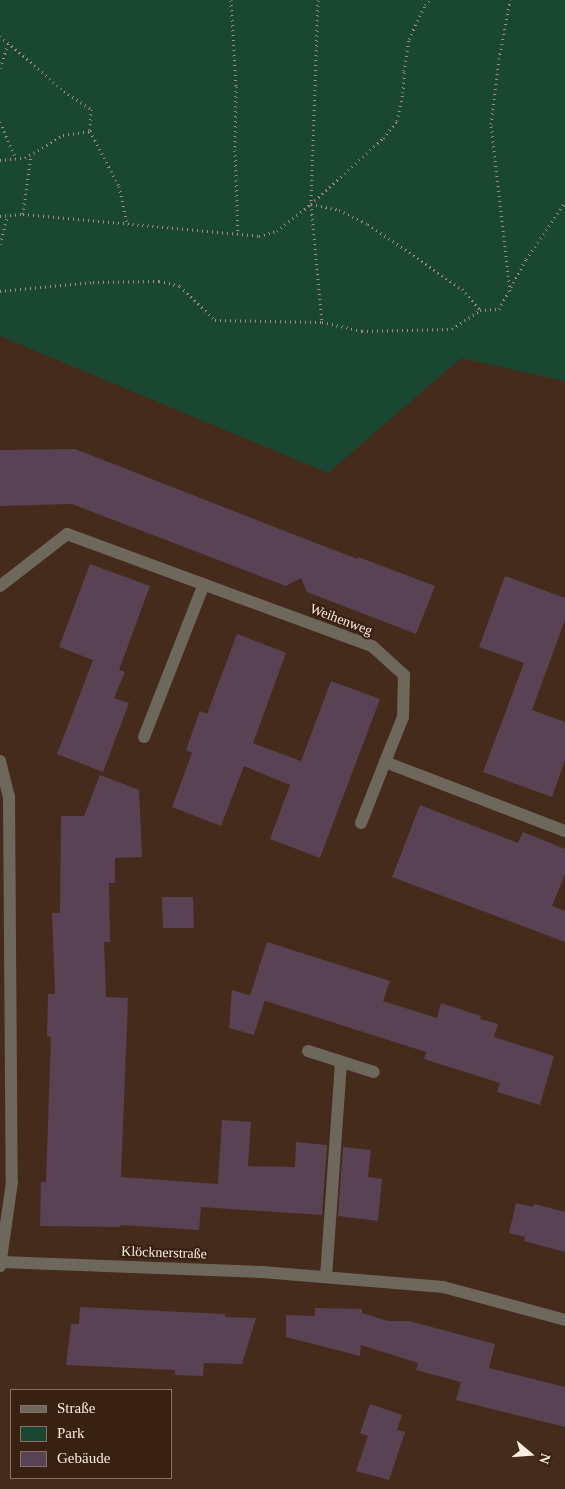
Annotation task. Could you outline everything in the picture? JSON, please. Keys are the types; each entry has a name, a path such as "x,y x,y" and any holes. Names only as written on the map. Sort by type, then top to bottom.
{"street":[{"name":"Weihenweg","path":"0,586 66,534 372,646 404,675 403,717 361,824"},
{"path":"144,737 204,584"},
{"path":"0,761 9,796 12,1182 1,1264"},
{"path":"385,762 565,831"},
{"path":"308,1051 374,1072"},
{"path":"326,1278 341,1062"},
{"name":"Klöcknerstraße","path":"1,1264 262,1272 444,1288 565,1320"}],"path":[{"path":"231,0 236,86 235,150 238,234"},
{"path":"318,0 311,204 322,322"},
{"path":"0,216 22,214 259,236 277,231 311,204 383,138 397,121 403,93 404,70 409,39 425,5 430,0"},
{"path":"510,0 499,59 491,124 510,292"},
{"path":"0,36 64,91 90,109 90,131 120,186 127,224"},
{"path":"0,68 8,42"},
{"path":"0,122 16,160"},
{"path":"0,160 16,160 31,154 64,135 90,131"},
{"path":"22,214 31,154"},
{"path":"0,291 93,282 159,281 180,286 215,320 322,322 362,331 452,329 480,310 499,309 510,292 526,258 565,203"},
{"path":"311,204 339,210 368,224 462,289 480,310"},
{"path":"0,244 8,215"}],"green space":[{"path":"0,0 565,0 565,381 461,358 328,473 0,336"}],"building":[{"path":"75,449 331,549 358,559 358,557 435,586 416,634 307,592 301,578 286,586 72,504 0,506 0,450"},
{"path":"90,564 150,586 119,670 125,672 114,698 129,703 103,772 57,754 93,660 59,647"},
{"path":"505,576 565,598 565,620 532,710 565,722 565,760 552,797 483,772 524,663 479,647"},
{"path":"237,634 286,653 253,743 301,761 331,681 380,699 320,858 270,839 290,785 244,766 221,826 172,807 192,753 186,750 200,711 207,714"},
{"path":"100,775 139,790 142,857 115,858 115,883 109,883 110,942 104,942 106,997 128,998 121,1177 218,1184 222,1120 251,1122 248,1166 295,1167 296,1142 327,1145 322,1215 201,1207 199,1230 120,1225 120,1227 40,1226 41,1182 46,1182 51,1037 47,1036 48,994 55,994 52,913 60,913 61,816 84,816"},
{"path":"420,805 518,843 523,832 565,849 565,874 552,906 565,911 565,942 392,877"},
{"path":"162,897 193,897 194,928 163,928"},
{"path":"267,942 390,981 383,1001 437,1018 441,1003 481,1016 480,1019 498,1024 494,1037 554,1056 540,1105 497,1092 500,1083 424,1059 426,1052 250,996"},
{"path":"232,990 265,1000 254,1035 229,1028"},
{"path":"343,1147 371,1150 368,1177 382,1179 378,1221 338,1216"},
{"path":"516,1203 533,1207 534,1204 565,1212 565,1252 524,1241 525,1237 509,1233"},
{"path":"80,1307 225,1314 225,1317 256,1318 242,1364 204,1363 203,1376 175,1375 175,1370 66,1365 71,1324 79,1324"},
{"path":"315,1308 362,1309 362,1313 388,1321 409,1321 495,1344 489,1368 565,1387 565,1427 456,1400 461,1382 416,1370 418,1363 361,1345 360,1356 286,1337 286,1315 315,1316"},
{"path":"370,1404 402,1415 397,1430 405,1432 389,1480 356,1471 368,1436 360,1433"}]}
